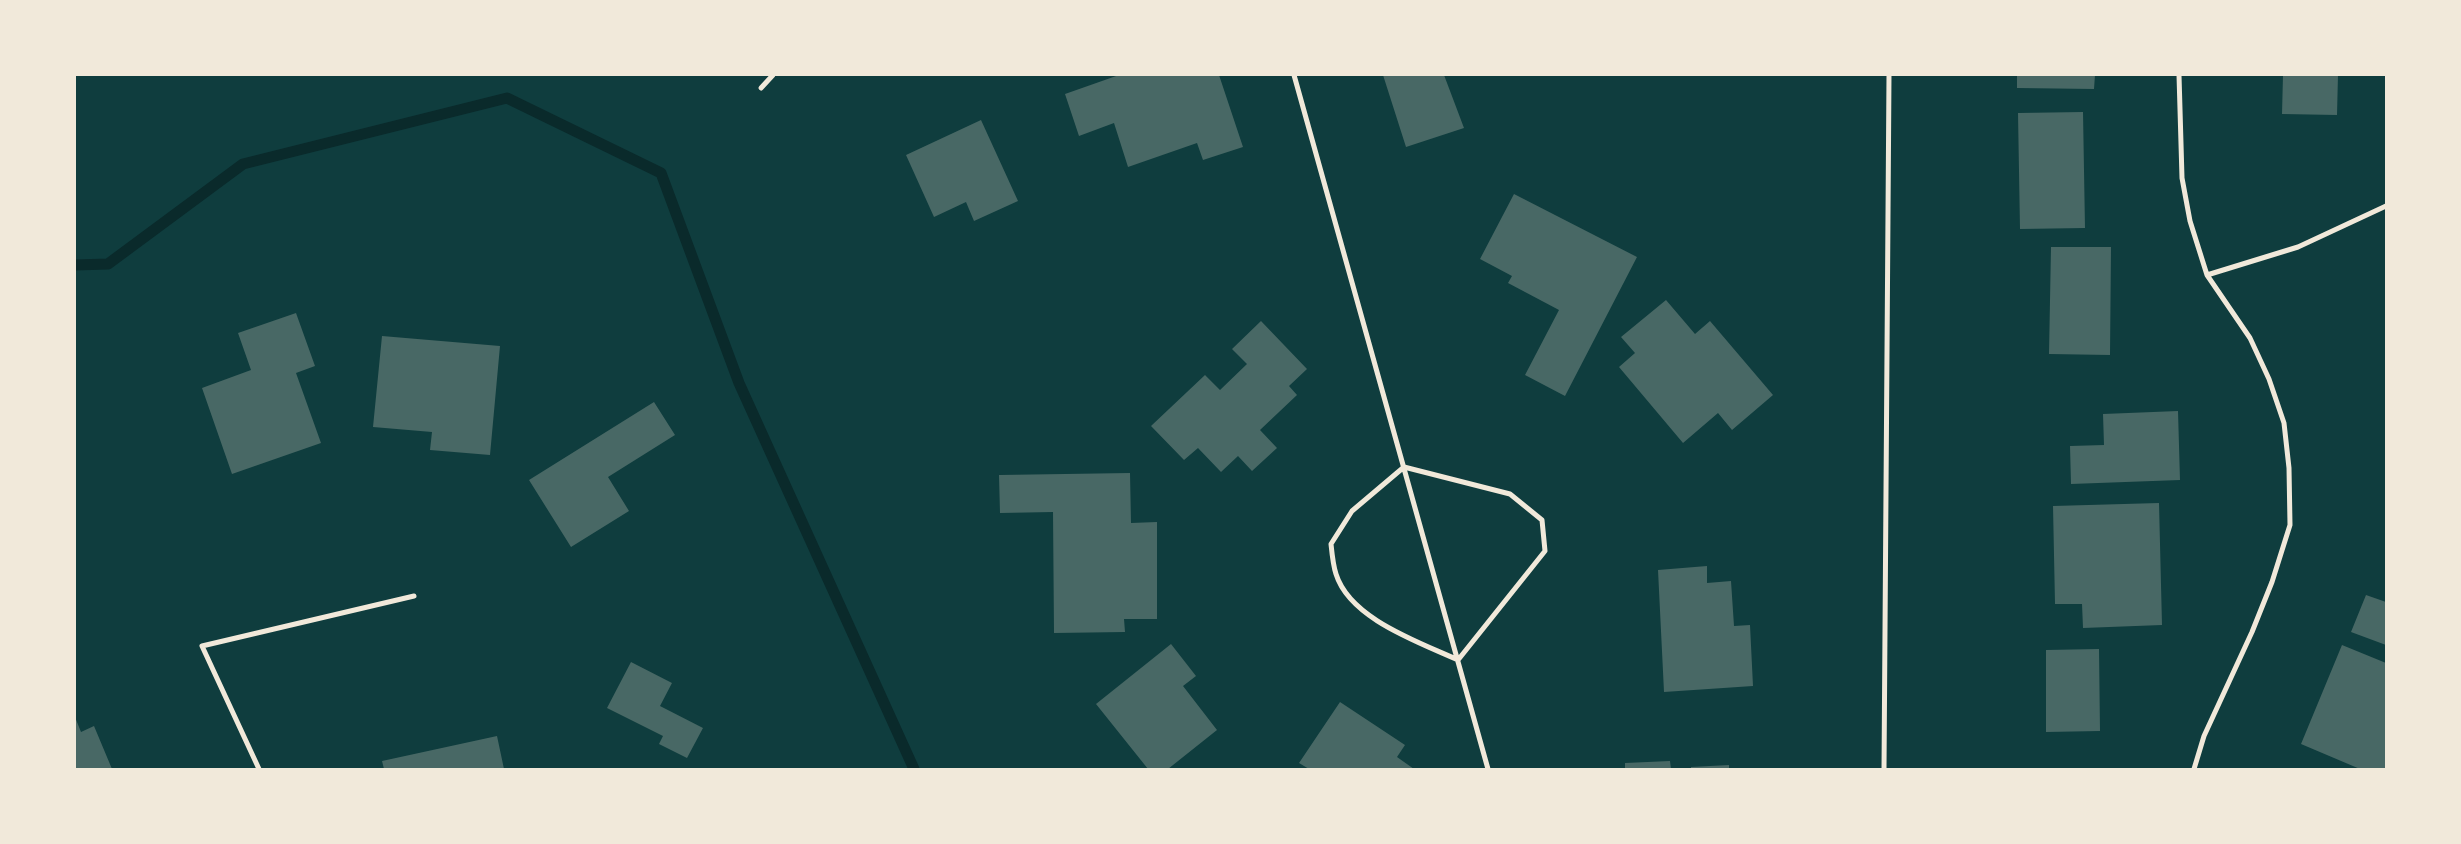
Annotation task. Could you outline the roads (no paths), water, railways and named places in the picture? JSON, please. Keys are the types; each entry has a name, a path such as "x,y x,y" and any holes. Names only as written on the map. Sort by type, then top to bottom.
{"street":[{"path":"761,88 773,75"},
{"path":"1294,75 1488,769"},
{"path":"1884,769 1889,75"},
{"path":"2179,75 2182,178 2190,221 2207,275 2250,338 2269,378 2284,423 2289,468 2290,525 2272,582 2252,632 2204,736 2194,769"},
{"path":"2207,275 2298,247 2386,206"},
{"path":"1404,467 1352,511 1331,544 1336,576 1355,605 1378,623 1458,660"},
{"path":"1404,467 1510,494 1542,520 1545,551 1458,660"},
{"path":"259,769 202,646 414,596"}],"waterway":[{"path":"75,265 108,264 243,164 507,98 661,173 739,383 914,769"}]}
